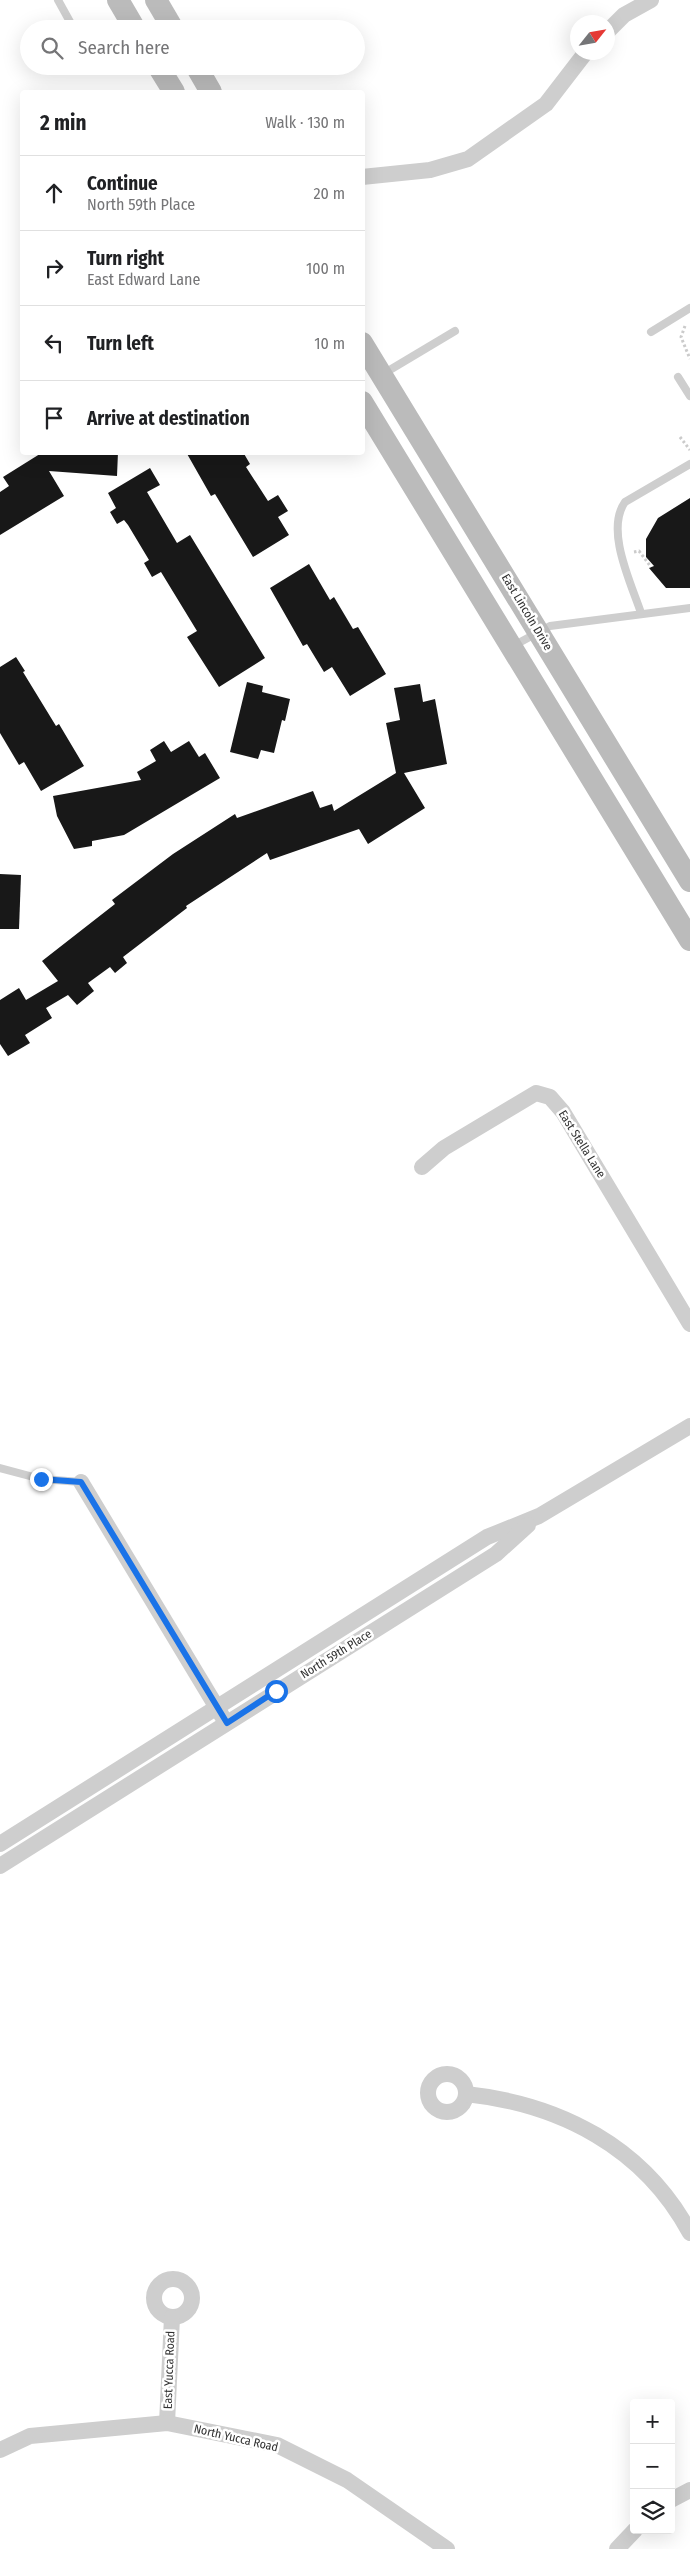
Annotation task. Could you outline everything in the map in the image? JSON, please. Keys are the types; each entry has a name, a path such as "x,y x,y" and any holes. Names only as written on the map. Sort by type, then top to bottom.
{"main road":[{"path":"118,0 130,20"},
{"path":"156,0 168,20"},
{"path":"164,75 173,90"},
{"path":"201,75 210,90"},
{"name":"East Lincoln Drive","path":"365,348 690,881"},
{"path":"365,407 690,940"}],"street":[{"path":"615,25 624,15 652,0"},
{"path":"365,177 430,170 468,160 546,104 580,60"},
{"name":"East Stella Lane","path":"422,1167 444,1148 536,1093 550,1097 563,1112 690,1324"},
{"name":"North 59th Place","path":"0,1844 487,1537 539,1516 690,1426"},
{"path":"81,1482 227,1723"},
{"name":"North 59th Place","path":"0,1866 496,1554 539,1516"},
{"path":"466,2094 494,2097 539,2108 601,2137 626,2154 656,2185 690,2233"},
{"name":"East Yucca Road","path":"167,2423 172,2317"},
{"name":"North Yucca Road","path":"0,2450 30,2436 167,2423 277,2446 347,2480 447,2549"},
{"path":"675,2498 690,2490"},
{"path":"617,2549 632,2534"}],"lane":[{"path":"58,0 69,20"},
{"path":"651,332 690,308"},
{"path":"382,375 455,332"},
{"path":"678,377 690,396"},
{"path":"640,613 619,538 617,520 619,511 625,502 690,464"},
{"path":"512,647 539,632 562,624 690,608"},
{"path":"0,1468 41,1479 81,1482"}],"path":[{"path":"688,323 680,337 690,359"},
{"path":"680,436 690,450"},
{"path":"634,552 639,552 651,567"}],"building":[{"path":"38,455 118,455 117,476 49,471 64,496 0,535 0,492 9,486 3,477"},
{"path":"188,455 245,455 250,464 246,467 268,501 278,495 288,511 278,517 289,535 253,557 215,494 211,496"},
{"path":"150,468 160,485 147,492 177,543 190,535 265,658 219,687 187,637 197,631 161,572 152,577 144,563 149,560 128,525 124,520 117,524 110,512 116,508 108,493"},
{"path":"690,498 690,588 666,588 649,568 654,566 646,557 646,539 658,518"},
{"path":"309,564 330,600 334,597 353,629 358,627 386,674 350,696 332,667 324,672 307,644 303,646 270,588"},
{"path":"16,657 56,726 59,724 84,766 41,791 24,762 19,765 0,733 0,667"},
{"path":"247,682 263,686 262,692 290,699 285,721 282,720 274,753 261,750 258,759 230,752"},
{"path":"420,684 423,702 435,699 447,764 404,773 425,808 368,844 359,829 270,860 267,853 186,906 187,908 123,957 127,963 115,973 110,967 88,983 94,991 77,1005 68,995 46,1008 52,1018 25,1035 30,1043 8,1056 0,1044 0,1000 19,988 26,1000 58,981 42,961 115,904 112,900 173,854 235,814 237,818 313,791 320,808 332,804 334,811 396,773 386,723 400,720 394,688"},
{"path":"164,741 171,752 189,741 199,757 205,753 220,778 124,835 92,841 92,846 74,849 57,816 53,796 141,780 137,772 156,761 150,750"},
{"path":"0,874 21,875 19,929 0,929"}],"route":[{"path":"41,1479 81,1482 227,1723 276,1691"}]}
